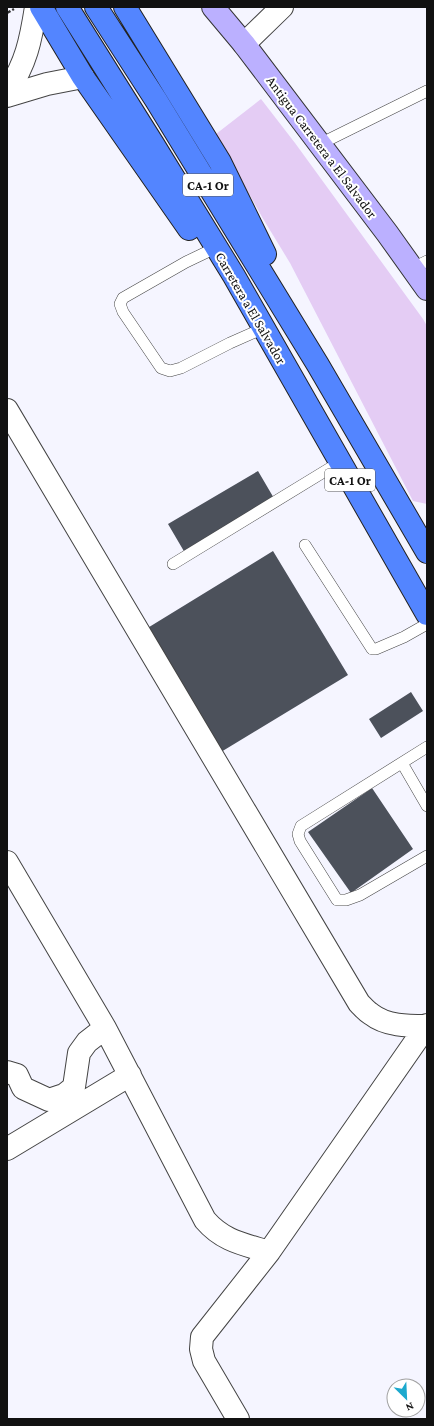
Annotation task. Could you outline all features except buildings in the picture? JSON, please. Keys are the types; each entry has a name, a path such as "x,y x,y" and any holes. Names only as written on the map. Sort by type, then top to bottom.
{"highway":[{"path":"41,7 83,77 196,238 234,276"},
{"name":"Carretera a El Salvador","path":"67,7 234,276 427,614"},
{"name":"Carretera a El Salvador","path":"96,7 156,100 424,540"},
{"path":"125,7 220,162 318,364"},
{"path":"269,337 297,331"}],"street":[{"path":"7,91 16,79 24,62 31,36 36,7"},
{"name":"Antigua Carretera a El Salvador","path":"213,7 244,44 320,144 420,264 427,289"},
{"path":"244,44 282,7"},
{"path":"7,96 47,84 83,77"},
{"path":"7,410 359,1003 371,1015 385,1022 406,1026 427,1025"},
{"path":"7,862 105,1028 206,1220 214,1230 227,1238 269,1252"},
{"path":"238,1419 204,1361 201,1349 202,1337 269,1252 427,1025"},
{"path":"7,1072 16,1075 24,1088 49,1100 64,1095 74,1087 79,1053 86,1042 105,1028"},
{"path":"7,1150 130,1075"}],"lane":[{"path":"320,144 427,91"},
{"path":"209,251 186,262 123,298 120,304 122,312 161,368 170,371 181,368 230,343 269,337"},
{"path":"173,564 340,462"},
{"path":"305,545 372,649 376,649 404,637 427,624"},
{"path":"427,747 301,826 298,834 300,840 337,900 346,900 360,895 427,856"},
{"path":"402,763 427,806"}],"shaded area":[{"path":"261,99 295,143 427,326 427,504 413,501 290,263 262,217 216,134"}]}
